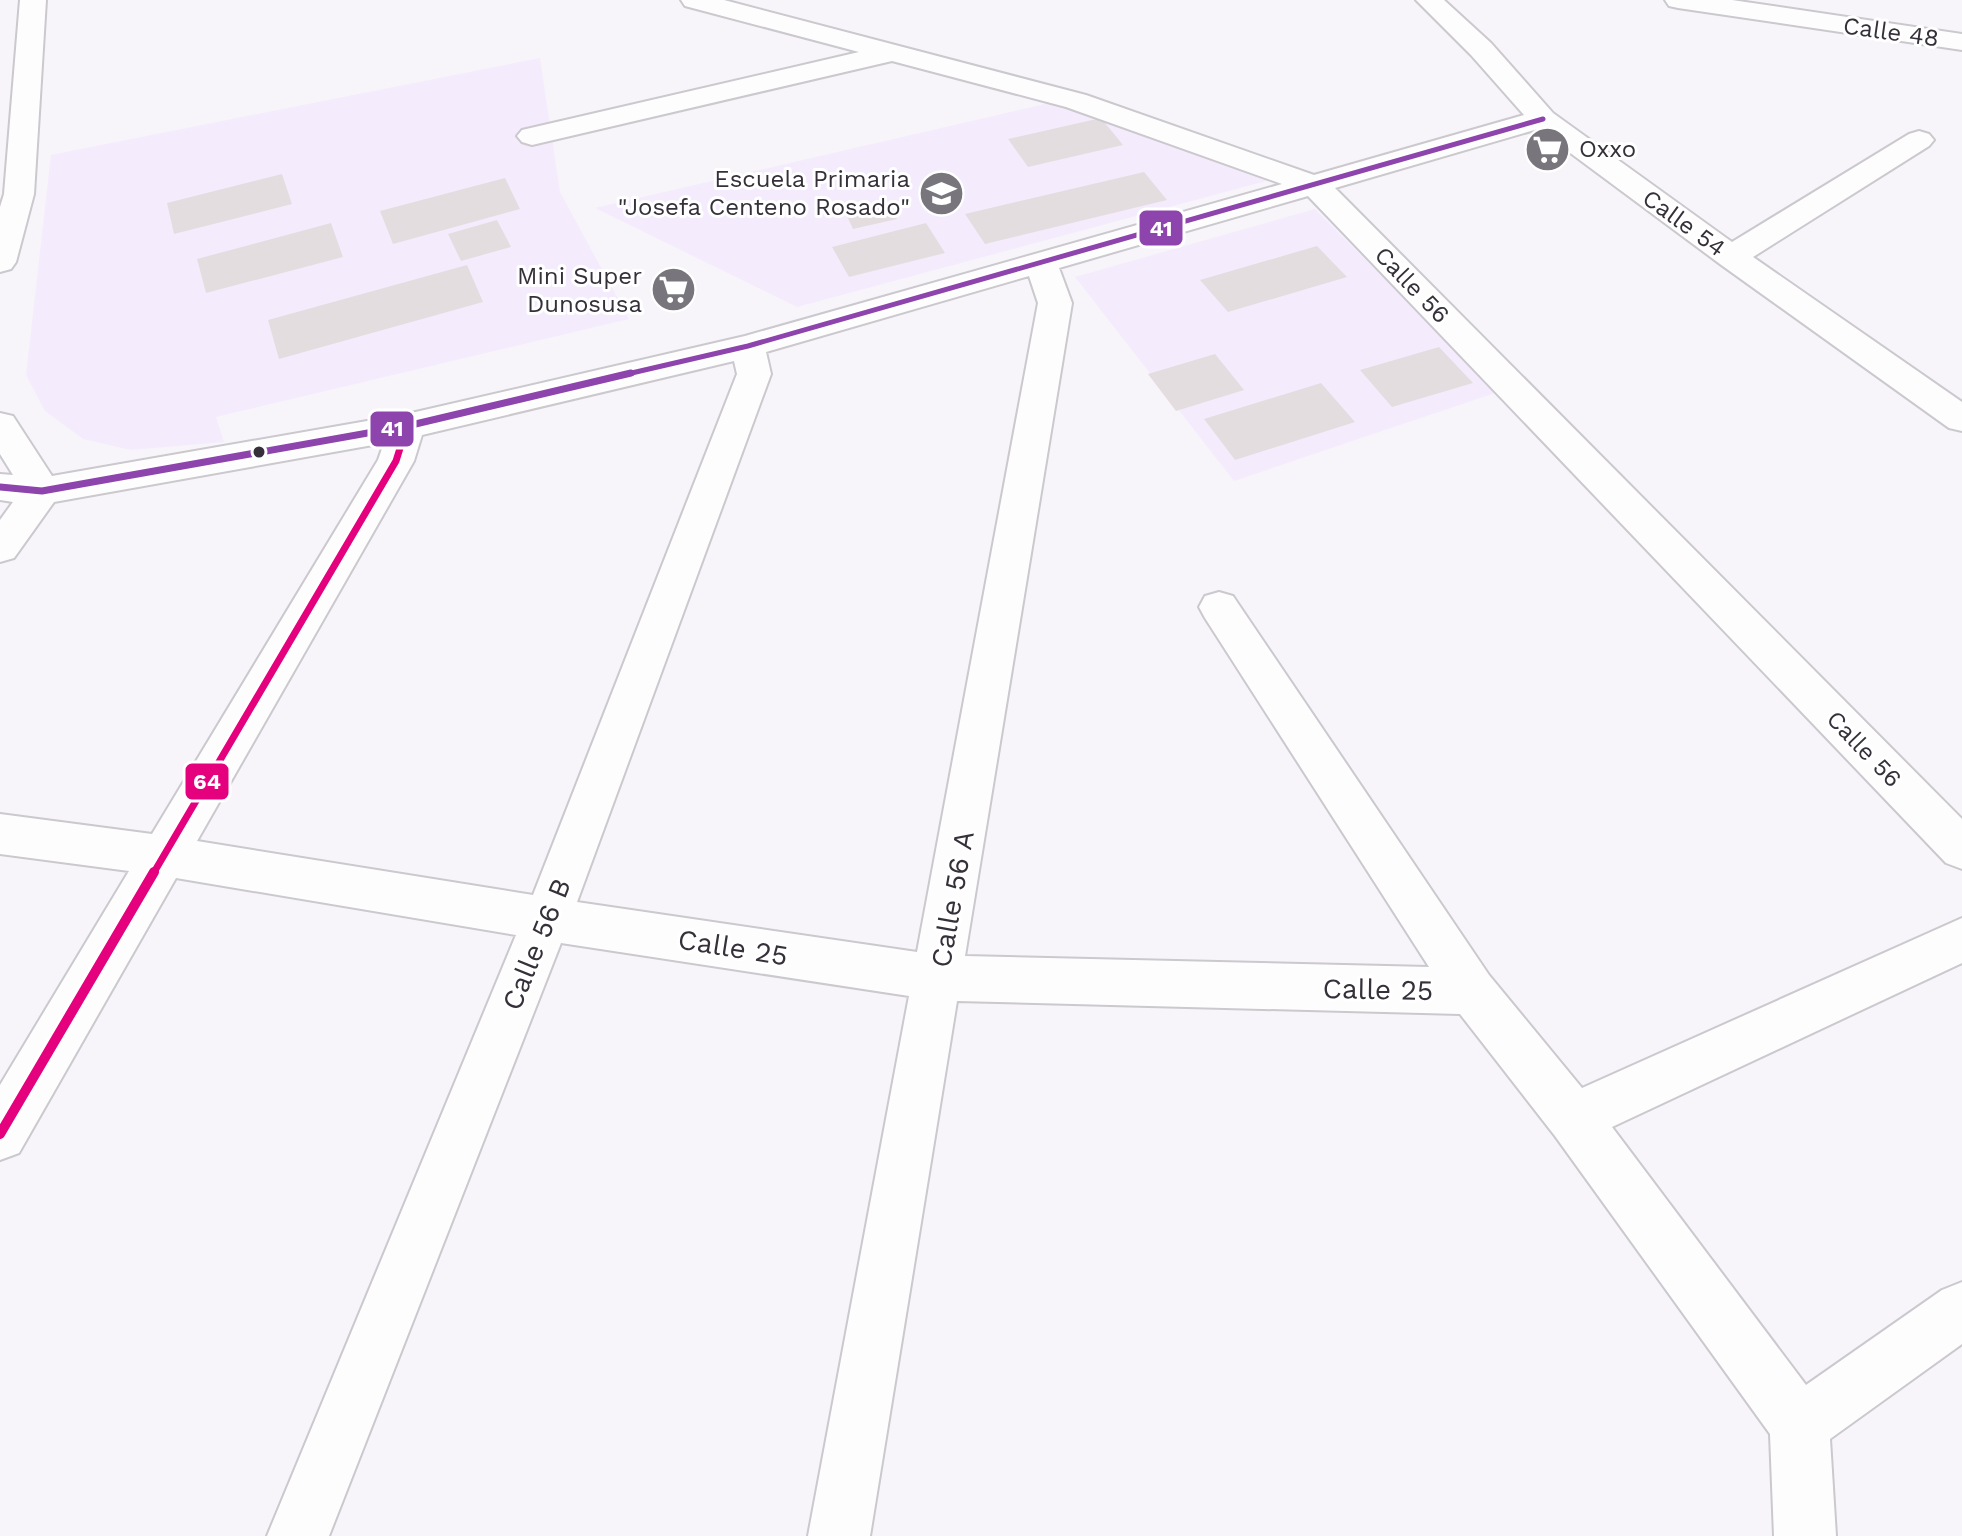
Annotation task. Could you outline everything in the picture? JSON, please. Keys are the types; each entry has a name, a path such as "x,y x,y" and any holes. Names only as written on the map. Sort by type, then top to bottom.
{"street":[{"name":"Calle 56","path":"694,0 1076,101 1315,185 1962,849"},
{"name":"Calle 54","path":"1429,0 1481,49 1543,119 1731,257 1962,419"},
{"name":"Calle 48","path":"1678,0 1962,42"},
{"path":"0,33 32,14"},
{"path":"0,262 32,14"},
{"path":"532,136 892,52"},
{"path":"0,487 42,491 407,426 748,346 1543,119"},
{"path":"1731,257 1919,140"},
{"name":"Calle 56 A","path":"839,1536 1055,303 1041,263"},
{"name":"Calle 56 B","path":"298,1536 547,919 754,374 748,346"},
{"path":"0,425 42,491"},
{"path":"0,1134 396,461 407,426"},
{"path":"0,548 42,491"},
{"path":"1219,607 1472,991 1573,1118 1799,1425 1805,1536"},
{"name":"Calle 25","path":"0,834 164,856 547,919 938,978 1472,991"},
{"path":"1573,1118 1962,940"},
{"path":"1799,1425 1962,1310"}],"shaded area":[{"path":"540,58 560,192 629,319 216,417 224,442 131,450 83,439 45,411 26,375 51,155"},
{"name":"Escuela Primaria \"Josefa Centeno Rosado\"","path":"1058,101 1278,178 797,307 595,208"},
{"path":"1315,209 1498,392 1234,481 1075,277"}],"building":[{"path":"1101,118 1123,145 1028,167 1008,139"},
{"path":"1144,172 1167,200 985,244 965,214"},
{"path":"282,174 292,204 174,234 167,203"},
{"path":"505,178 520,209 393,244 380,211"},
{"path":"889,204 897,219 853,229 846,214"},
{"path":"497,220 511,247 461,261 448,234"},
{"path":"331,223 343,257 206,293 197,259"},
{"path":"926,223 945,253 849,277 832,247"},
{"path":"1317,246 1347,277 1228,312 1200,280"},
{"path":"467,265 483,302 279,359 268,320"},
{"path":"1439,347 1473,383 1392,407 1360,370"},
{"path":"1215,354 1244,390 1176,411 1148,374"},
{"path":"1321,383 1355,422 1235,460 1204,419"}],"transit line":[{"name":"41","path":"0,487 42,491 407,426 748,346 1543,119"},
{"name":"64","path":"0,1134 396,461 407,426"}],"place":[{"name":"Oxxo","path":"1548,149"},
{"name":"Escuela Primaria \"Josefa Centeno Rosado\"","path":"941,193"},
{"name":"Mini Super Dunosusa","path":"673,290"}]}
